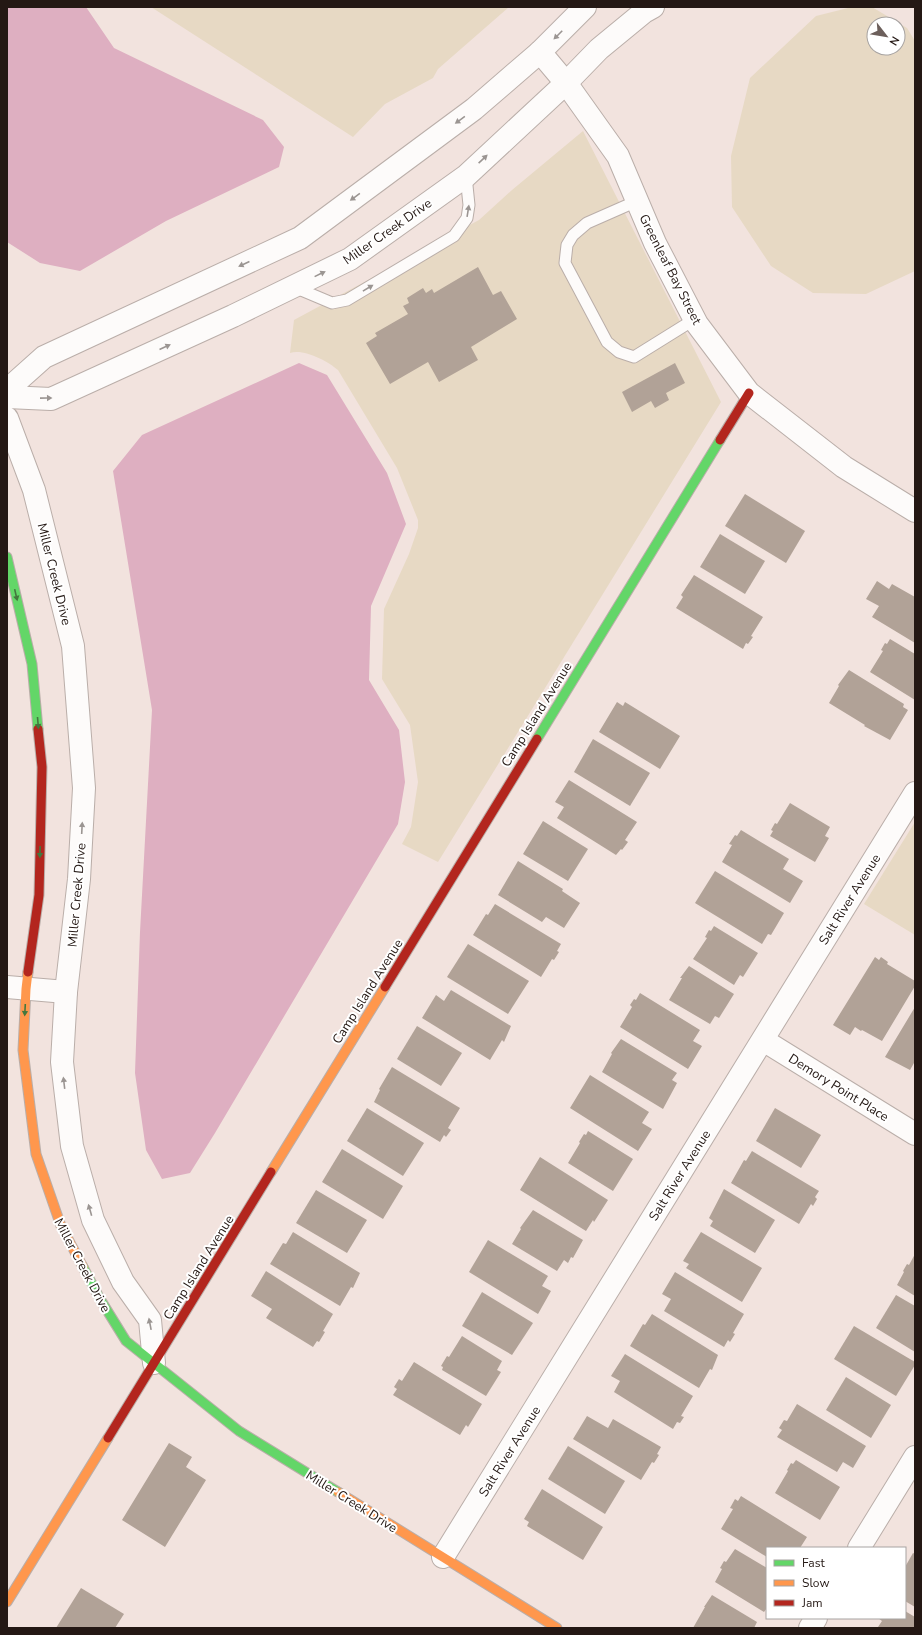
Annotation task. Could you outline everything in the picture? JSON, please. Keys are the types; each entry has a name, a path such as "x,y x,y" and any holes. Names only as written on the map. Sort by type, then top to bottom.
{"street":[{"path":"7,390 44,357 300,238 474,109 540,52 585,7"},
{"name":"Miller Creek Drive","path":"7,397 52,399 233,316 350,259 466,176 599,50 644,12 653,7"},
{"name":"Greenleaf Bay Street","path":"540,52 566,82 618,156 655,243 695,319 749,393 844,468 915,511"},
{"name":"Camp Island Avenue","path":"7,1602 749,393"},
{"name":"Miller Creek Drive","path":"7,418 34,490 73,646 84,788 79,879 66,992 62,1062 72,1146 93,1220 123,1282 150,1320 154,1363"},
{"name":"Miller Creek Drive","path":"7,557 32,664 42,767 39,895 17,988 36,1154 61,1226 100,1299 126,1341 239,1431 557,1628"},
{"name":"Salt River Avenue","path":"443,1557 915,793"},
{"path":"17,988 66,992"},
{"name":"Demory Point Place","path":"763,1040 915,1134"},
{"path":"860,1547 915,1457"},
{"path":"810,1628 815,1619"}],"lane":[{"path":"294,286 332,303 347,300 454,236 467,218 470,205 466,176"},
{"path":"637,201 587,223 573,235 567,245 566,263 607,342 619,352 634,357 695,319"}],"shaded area":[{"path":"7,7 86,7 114,48 263,120 284,147 279,167 166,221 80,271 40,263 7,242"},
{"path":"151,7 509,7 438,69 433,78 385,104 353,137"},
{"path":"852,7 872,7 887,16 866,16 866,56 906,56 907,28 915,41 915,271 866,294 813,293 771,266 732,207 731,156 750,78 816,16"},
{"path":"583,131 721,402 438,862 402,844 411,827 418,782 410,725 382,679 384,609 409,554 418,528 418,520 397,468 338,370 315,356 302,352 290,353 294,320 479,220 512,190"},
{"path":"299,363 327,375 387,473 406,524 371,606 369,680 399,730 405,782 398,824 190,1173 162,1179 146,1150 135,1073 140,932 152,710 113,471 142,435"},
{"path":"915,822 915,935 864,904"}],"building":[{"path":"478,267 493,295 501,291 517,319 471,347 478,360 439,382 428,362 390,384 366,343 377,336 375,333 408,314 403,306 409,303 407,298 423,288 426,293 432,289 434,293"},
{"path":"675,363 685,383 666,393 669,400 655,408 651,401 632,412 622,392"},
{"path":"745,494 805,531 786,563 725,526"},
{"path":"720,534 765,561 745,594 700,567"},
{"path":"694,575 763,617 751,636 753,637 748,644 746,643 743,649 676,608 683,597 681,595"},
{"path":"877,581 889,589 892,584 915,597 915,643 872,617 879,606 866,599"},
{"path":"890,639 915,654 915,700 870,672 883,651 881,650 885,643 887,644"},
{"path":"849,670 904,704 903,707 908,710 890,740 864,726 865,725 829,703 839,686 838,685"},
{"path":"617,702 623,706 625,702 680,736 660,769 599,732"},
{"path":"593,739 650,773 630,806 574,772"},
{"path":"569,780 637,822 625,840 628,842 616,855 557,818 564,807 555,802"},
{"path":"790,803 830,827 825,836 829,838 815,862 770,836 773,831 771,830 775,823 777,824"},
{"path":"543,821 588,849 568,881 523,854"},
{"path":"741,830 789,859 783,869 803,881 790,903 722,862 732,845 729,844 735,835 737,836"},
{"path":"518,861 563,889 562,891 580,903 564,928 546,917 542,922 498,895"},
{"path":"715,871 784,913 771,935 768,934 762,944 695,903"},
{"path":"495,904 561,944 557,951 559,952 554,960 552,959 541,977 473,935 486,914 488,915"},
{"path":"714,926 758,953 743,977 740,975 734,985 693,959 707,938 705,937 709,930 711,931"},
{"path":"468,944 529,981 508,1014 447,977"},
{"path":"875,957 879,960 881,957 888,962 887,964 915,981 915,986 882,1041 855,1027 850,1035 833,1025"},
{"path":"689,966 734,994 719,1018 715,1016 710,1024 669,1000 682,978 680,978"},
{"path":"451,990 511,1026 504,1042 502,1040 490,1060 422,1018 436,995 444,1001"},
{"path":"640,993 700,1030 693,1041 702,1046 688,1069 620,1027 632,1007 630,1005 634,999 636,1000"},
{"path":"915,1007 915,1064 914,1063 910,1070 885,1057"},
{"path":"417,1026 462,1053 441,1086 397,1059"},
{"path":"621,1039 677,1073 672,1080 677,1083 663,1109 602,1072 612,1054 611,1053"},
{"path":"392,1067 460,1108 448,1128 451,1130 446,1137 444,1135 440,1142 374,1102 380,1090 379,1089"},
{"path":"590,1075 649,1112 642,1123 652,1129 638,1151 570,1108"},
{"path":"367,1108 424,1143 403,1176 347,1141"},
{"path":"775,1108 821,1135 801,1168 756,1141"},
{"path":"588,1131 633,1159 613,1191 568,1163 584,1134 586,1135"},
{"path":"342,1149 403,1186 383,1219 322,1182"},
{"path":"752,1151 819,1191 815,1197 817,1199 813,1206 811,1204 799,1224 731,1183 744,1160 746,1161"},
{"path":"540,1157 608,1200 594,1222 593,1220 586,1231 520,1190"},
{"path":"724,1189 775,1220 755,1253 710,1226 713,1221 709,1218"},
{"path":"316,1190 367,1220 347,1253 296,1223"},
{"path":"533,1210 583,1240 573,1258 571,1257 568,1263 564,1260 557,1271 512,1244 521,1229 520,1228"},
{"path":"293,1232 360,1273 353,1288 351,1287 340,1306 270,1264 283,1243 286,1244"},
{"path":"701,1232 762,1268 742,1302 686,1268 689,1264 683,1261"},
{"path":"488,1240 548,1276 542,1286 551,1291 538,1314 469,1272"},
{"path":"915,1254 915,1296 897,1285 907,1264 909,1265"},
{"path":"266,1271 333,1314 323,1331 325,1332 319,1342 317,1341 313,1347 266,1318 272,1309 251,1296"},
{"path":"675,1272 744,1314 733,1333 735,1334 730,1342 728,1340 724,1347 664,1311 671,1299 662,1294"},
{"path":"482,1292 533,1323 512,1355 462,1326"},
{"path":"896,1295 915,1306 915,1352 876,1328"},
{"path":"652,1314 718,1355 712,1370 710,1369 699,1388 630,1346 643,1324 645,1325"},
{"path":"854,1326 915,1362 915,1365 896,1396 834,1359"},
{"path":"462,1336 502,1361 497,1370 501,1372 486,1396 442,1370 443,1367 441,1366 447,1356 449,1357"},
{"path":"625,1354 693,1396 681,1416 684,1417 680,1423 677,1422 673,1429 614,1392 620,1381 611,1376"},
{"path":"414,1362 482,1404 468,1427 466,1425 460,1435 393,1395 397,1389 394,1387 399,1379 402,1381"},
{"path":"846,1377 891,1405 871,1438 826,1410"},
{"path":"797,1404 866,1446 853,1468 843,1462 837,1472 777,1437 782,1430 779,1428 784,1420 787,1421"},
{"path":"587,1416 608,1428 613,1419 661,1447 657,1454 659,1455 654,1463 652,1462 641,1480 573,1439"},
{"path":"169,1443 192,1457 186,1467 206,1480 165,1547 122,1520"},
{"path":"568,1446 625,1481 605,1514 548,1479"},
{"path":"796,1460 840,1487 820,1520 775,1493 791,1463 793,1464"},
{"path":"542,1489 603,1527 583,1560 527,1526 529,1522 524,1519"},
{"path":"741,1496 807,1537 801,1547 766,1547 766,1556 721,1529 733,1509 730,1508 735,1499 738,1501"},
{"path":"735,1549 766,1567 766,1609 764,1612 715,1582 722,1569 720,1568 724,1561 726,1562"},
{"path":"913,1553 915,1554 915,1607 906,1602 906,1565"},
{"path":"81,1588 124,1614 115,1628 56,1628"},
{"path":"712,1595 757,1622 754,1628 693,1628"},
{"path":"906,1612 915,1617 915,1628 878,1627 882,1621 879,1619 906,1619"}],"traffic: fast":[{"path":"537,739 720,440"},
{"path":"7,557 32,664 38,729"},
{"path":"83,1267 100,1299 126,1341 239,1431 338,1492"}],"traffic: slow":[{"path":"28,972 23,1050 36,1154 61,1226 83,1267"},
{"path":"271,1172 385,987"},
{"path":"7,1602 108,1438"},
{"path":"338,1492 557,1628"}],"traffic: jam":[{"path":"720,440 749,393"},
{"path":"28,972 39,895 42,767 38,729"},
{"path":"385,987 537,739"},
{"path":"108,1438 271,1172"}]}
